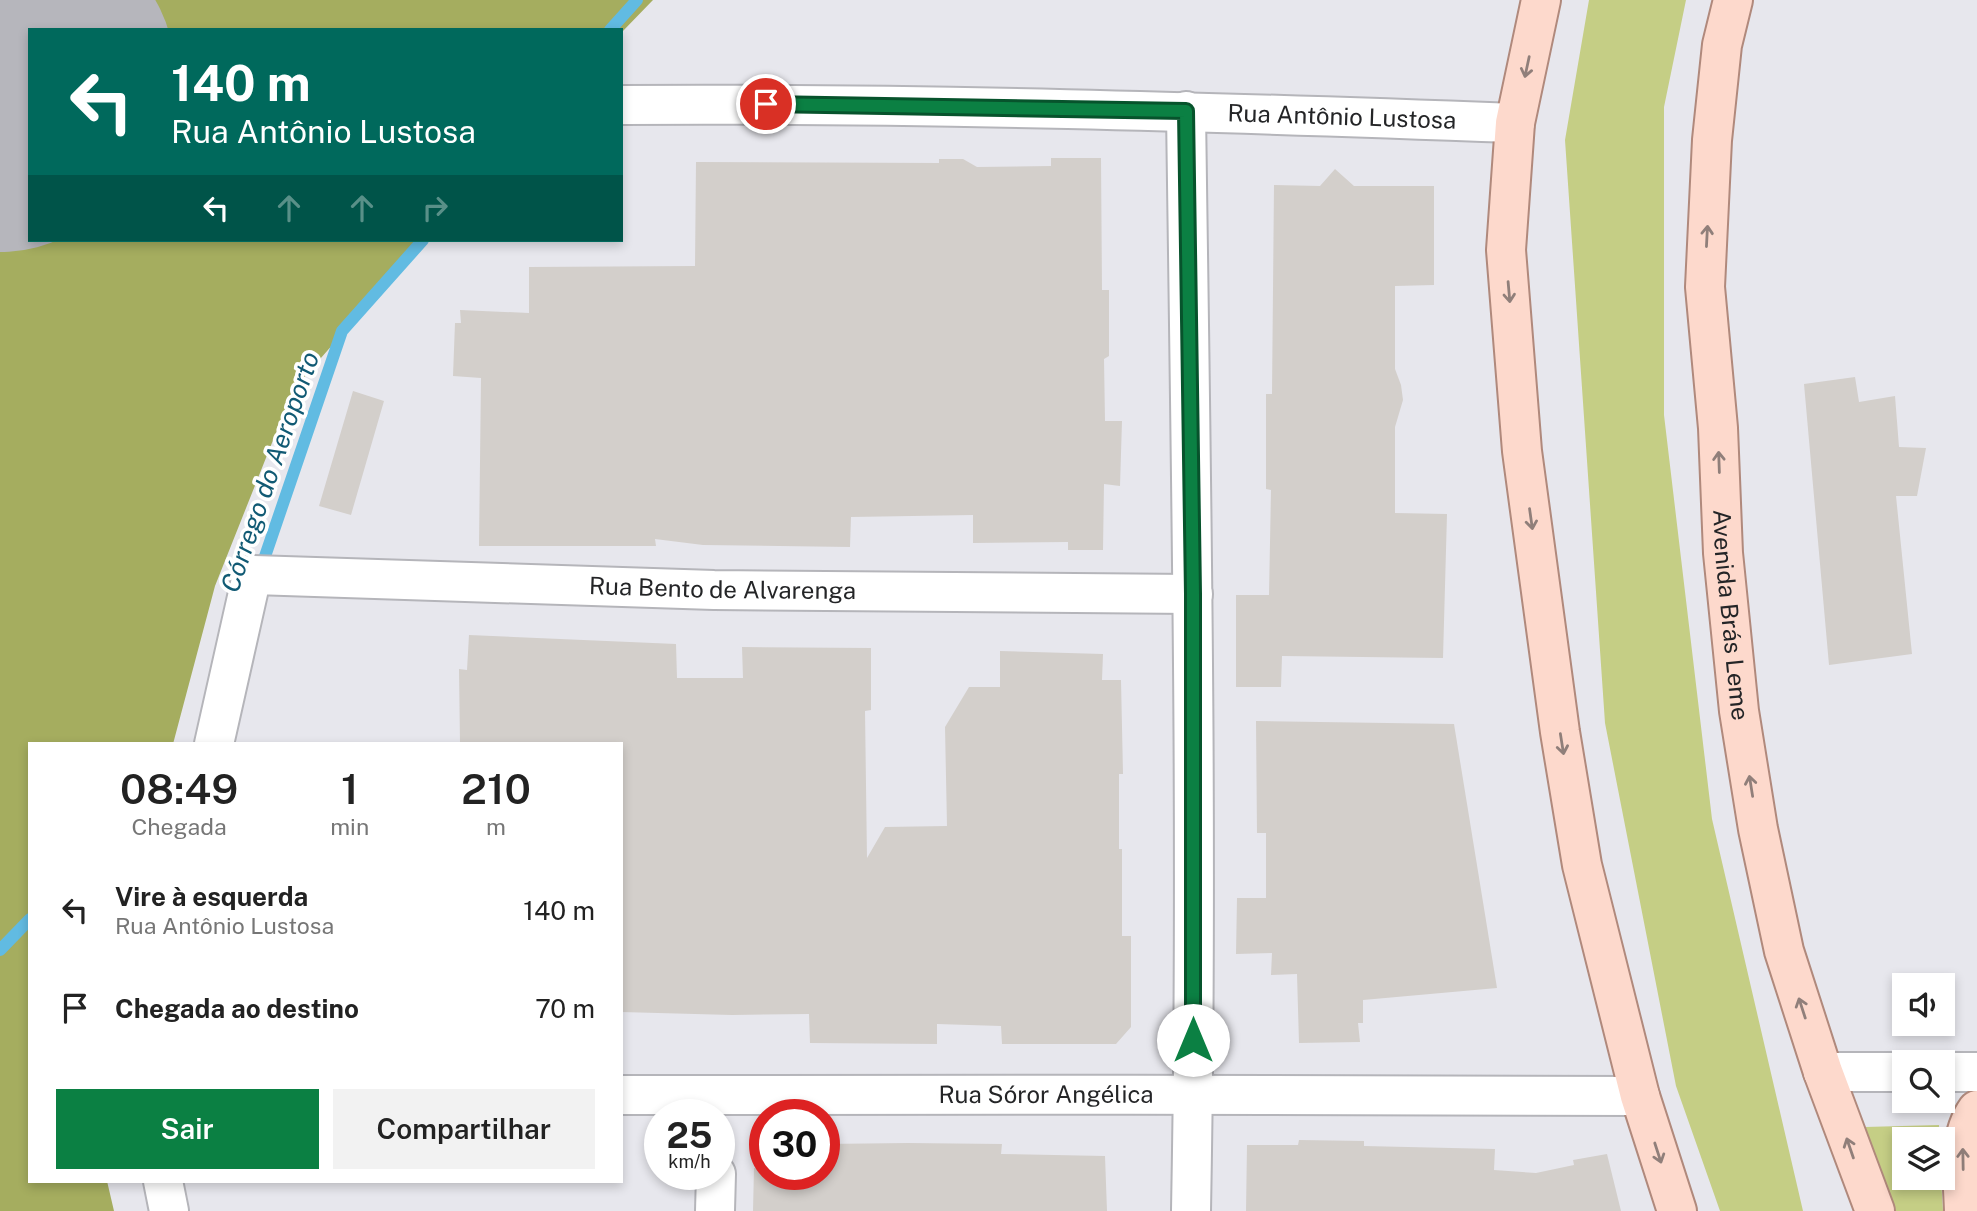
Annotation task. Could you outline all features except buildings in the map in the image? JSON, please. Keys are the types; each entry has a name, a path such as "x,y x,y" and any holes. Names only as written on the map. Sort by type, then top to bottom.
{"main road":[{"path":"1541,0 1515,123 1506,250 1522,450 1560,732 1582,865 1640,1096 1677,1211"},
{"name":"Avenida Brás Leme","path":"1733,0 1722,45 1712,140 1705,286 1718,428 1723,553 1739,711 1758,829 1784,951 1823,1072 1875,1211"},
{"path":"1964,1211 1963,1145 1970,1119 1977,1110"}],"street":[{"name":"Rua Antônio Lustosa","path":"623,105 766,104 1186,111 1515,123"},
{"path":"1186,111 1193,594 1191,1211"},
{"name":"Rua Bento de Alvarenga","path":"214,742 252,575 714,590 1193,594"},
{"path":"1823,1072 1892,1072"},
{"path":"1955,1072 1977,1072"},
{"name":"Rua Sóror Angélica","path":"735,1104 986,1096 1193,1093 1640,1096"},
{"name":"Rua Sóror Angélica","path":"623,1095 659,1099"},
{"path":"163,1183 169,1211"},
{"path":"715,1211 716,1190"}],"green space":[{"path":"94,0 653,0 623,31 623,28 70,28"},
{"path":"1589,0 1686,0 1664,107 1664,415 1712,819 1803,1211 1720,1211 1676,1086 1605,723 1565,140"},
{"path":"28,75 28,242 422,242 293,390 215,586 174,742 28,742 28,1183 107,1183 114,1211 0,1211 0,107"},
{"path":"1939,1125 1892,1127 1892,1190 1942,1190 1943,1211 1895,1211 1865,1127"}],"waterway":[{"name":"Córrego do Aeroporto","path":"612,28 637,0"},
{"name":"Córrego do Aeroporto","path":"260,571 342,331 421,242"},
{"path":"0,950 28,921"}],"runway":[{"path":"0,107 28,75"}],"route":[{"path":"766,104 1186,111 1193,594 1193,1040"}]}
